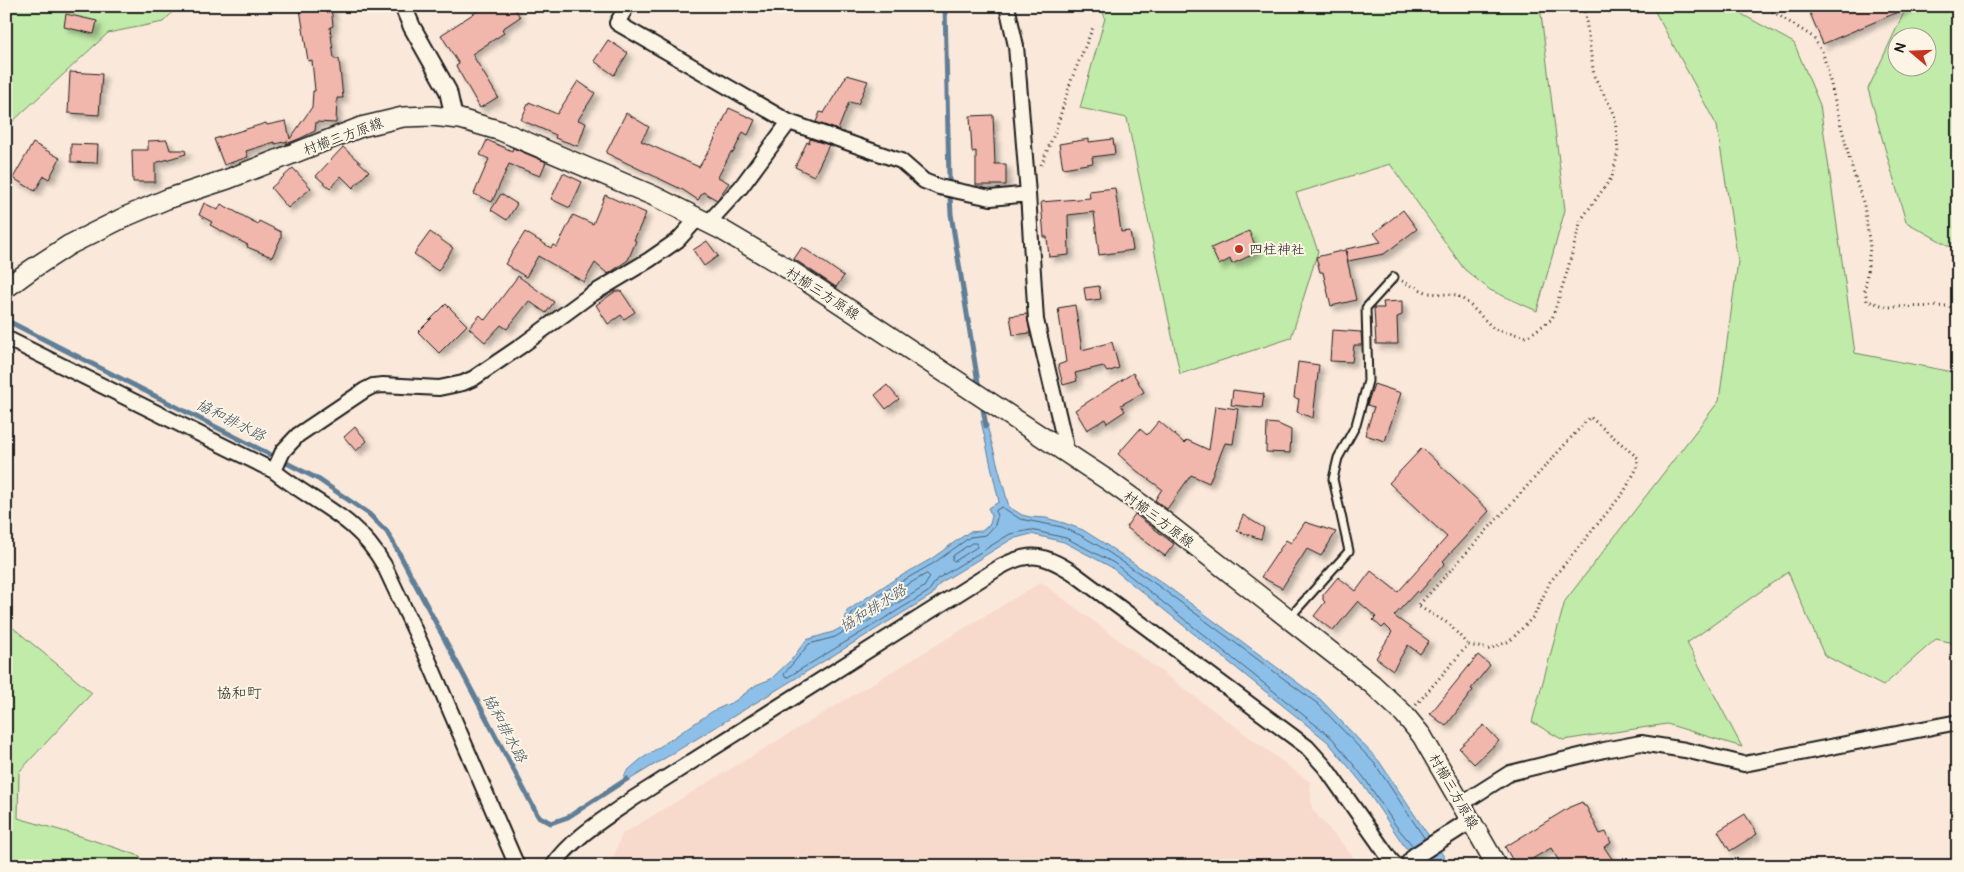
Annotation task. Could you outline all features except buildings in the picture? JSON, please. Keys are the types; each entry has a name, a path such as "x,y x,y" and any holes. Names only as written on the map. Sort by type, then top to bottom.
{"main road":[{"name":"村櫛三方原線","path":"6,288 69,245 153,204 228,179 375,122 417,116 454,118 501,131 654,196 703,220 788,269 991,403 1160,518 1372,684 1406,716 1430,748 1461,804 1464,824 1497,866"}],"street":[{"path":"403,6 412,28 448,91 454,118"},
{"path":"627,6 618,23 789,122 901,161 924,181 939,187 992,198 1028,194"},
{"path":"1008,6 1016,46 1036,320 1065,443 1062,451"},
{"path":"275,468 283,452 298,435 373,386 439,388 457,385 474,378 589,296 678,240 703,220 741,187 789,122"},
{"path":"6,338 275,468 293,486 346,520 368,541 376,553 428,659 516,866"},
{"path":"553,866 596,824 634,798 1000,567 1023,556 1035,555 1060,564 1072,572 1308,747 1326,767 1396,866"},
{"path":"1461,804 1510,773 1594,752 1640,743 1685,750 1744,764 1958,722"},
{"path":"1411,861 1464,824"}],"lane":[{"path":"1289,619 1349,551 1333,479 1338,458 1356,425 1368,381 1366,308 1394,277"}],"path":[{"path":"1394,277 1428,293 1457,295 1468,303 1494,329 1527,337 1552,319 1567,272 1580,220 1612,176 1618,152 1615,114 1594,76 1584,6"},
{"path":"1764,6 1813,37 1823,53 1851,165 1864,205 1870,247 1865,290 1867,302 1888,306 1949,306 1958,316"},
{"path":"1040,167 1055,132 1072,78 1094,25"},
{"path":"1590,417 1638,458 1637,468 1624,492 1550,582 1534,616 1510,641 1489,648 1468,645 1449,624 1418,606 1590,417"},
{"path":"1406,716 1468,645"}],"shaded area":[{"path":"1041,582 1310,782 1312,809 1361,866 610,866 622,834"}],"green space":[{"path":"6,6 179,6 163,22 108,33 11,123 6,119"},
{"path":"1101,6 1540,6 1565,210 1537,311 1490,290 1464,269 1390,164 1296,193 1318,251 1291,338 1180,374 1127,118 1080,108 1105,18"},
{"path":"1652,6 1727,6 1794,43 1820,105 1855,353 1958,373 1958,644 1936,639 1883,686 1824,655 1788,572 1687,643 1742,747 1667,724 1563,740 1532,722 1565,601 1719,401 1738,261 1717,126"},
{"path":"1907,6 1958,6 1958,251 1906,222 1868,89 1886,51 1886,78 1936,78 1936,28 1897,28"},
{"path":"6,622 92,693 19,772 18,818 140,856 145,866 6,866"}],"water":[{"path":"981,421 986,422 1009,507 1022,515 1046,518 1083,530 1160,581 1321,700 1379,761 1451,866 1426,866 1428,864 1405,847 1361,782 1328,742 1111,567 1064,542 1031,534 1012,539 940,583 932,595 621,785 626,772 640,760 713,711 735,701 756,685 771,679 792,659 806,640 833,632 844,626 847,611 887,584 931,559 969,532 982,531 990,524 992,516 988,508 999,502"}],"waterway":[{"path":"945,6 951,214 979,389"},
{"name":"協和排水路","path":"6,320 318,479 369,514 387,532 399,553 538,816 551,823 568,817 627,779"},
{"path":"982,403 986,426"}],"place":[{"name":"四柱神社","path":"1239,249"}],"district":[{"name":"協和町","path":"239,693"}]}
